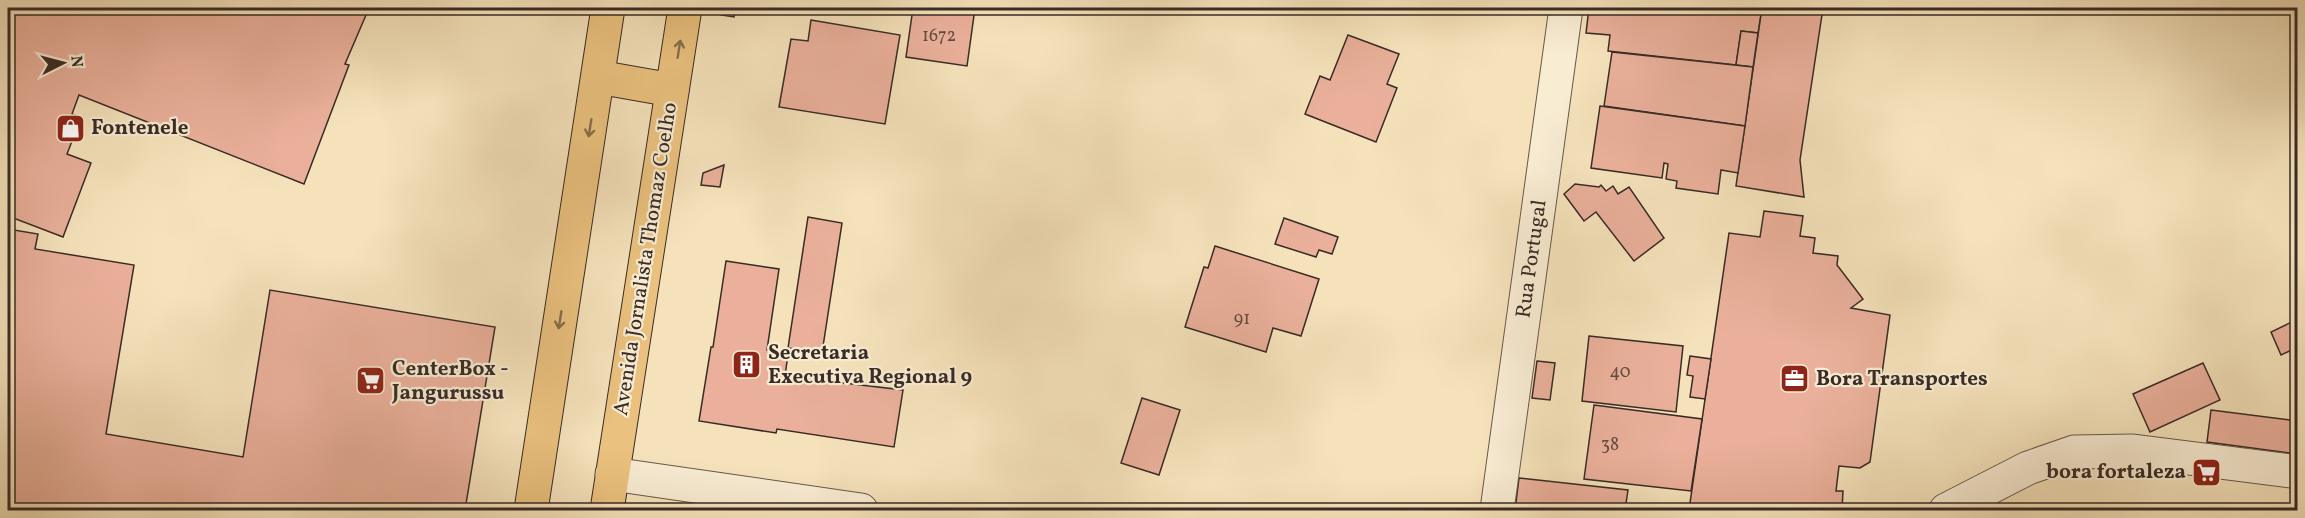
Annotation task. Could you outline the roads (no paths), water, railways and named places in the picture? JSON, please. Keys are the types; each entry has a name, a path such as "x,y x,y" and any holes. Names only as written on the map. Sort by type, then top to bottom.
{"main road":[{"path":"531,510 608,8"},
{"name":"Avenida Jornalista Thomaz Coelho","path":"607,510 686,8"},
{"path":"598,77 672,90"}],"street":[{"name":"Rua Portugal","path":"1497,510 1566,8"},
{"path":"1946,510 2028,468 2074,452 2133,451 2298,472"},
{"path":"612,474 861,510"}],"place":[{"name":"Fontenele","path":"70,128"},
{"name":"Secretaria Executiva Regional 9","path":"747,365"},
{"name":"Bora Transportes","path":"1795,379"},
{"name":"CenterBox - Jangurussu","path":"371,381"},
{"name":"bora fortaleza","path":"2207,472"}]}
